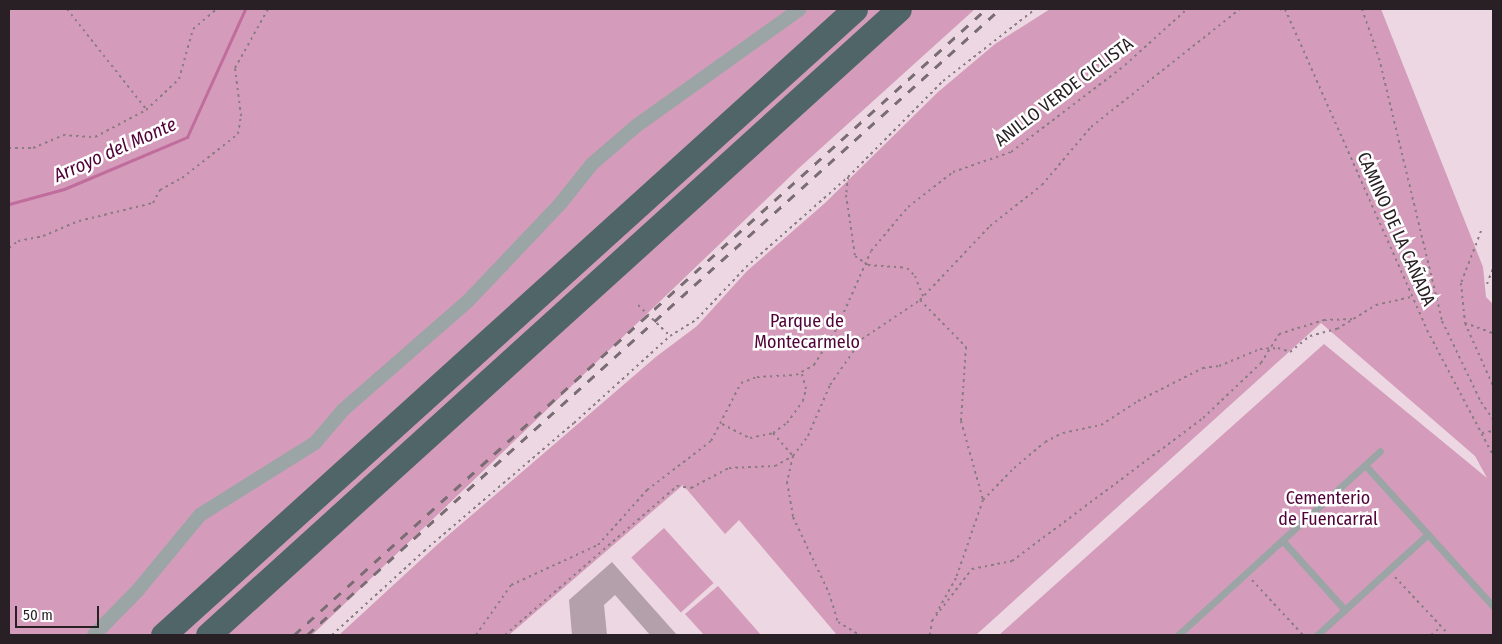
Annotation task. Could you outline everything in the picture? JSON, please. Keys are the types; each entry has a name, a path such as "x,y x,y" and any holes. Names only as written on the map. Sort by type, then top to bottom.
{"highway":[{"path":"163,635 855,9"},
{"path":"208,635 899,9"}],"street":[{"path":"94,635 138,590 200,515 315,443 342,410 468,301 560,204 592,164 636,126 800,9"}],"lane":[{"path":"1178,635 1380,451"},
{"path":"1364,465 1493,606"},
{"path":"1317,635 1428,534"},
{"path":"1282,540 1345,610"}],"path":[{"path":"67,9 146,110"},
{"path":"9,148 33,148 63,135 95,137 146,110 180,79 193,29 217,9"},
{"path":"9,248 18,241 43,236 79,221 154,203 160,190 182,178 238,134 241,116 235,68 268,9"},
{"path":"332,635 424,550 574,423 670,336 697,319 746,267 848,177 942,81 1035,9"},
{"name":"ANILLO VERDE CICLISTA","path":"802,373 814,365 829,343 864,263 891,224 937,182 953,172 1011,152 1124,65 1186,9"},
{"path":"860,635 838,622 829,593 794,517 787,482 793,456 808,436 830,385 848,354 878,325 920,300 990,226 1042,185 1091,127 1240,9"},
{"path":"1279,9 1286,10"},
{"path":"1362,9 1379,58 1442,321 1480,402 1493,419"},
{"name":"CAMINO DE LA CAÑADA","path":"1286,10 1412,297 1493,455"},
{"path":"848,177 846,195 852,246 857,259 864,263 907,268 915,276 923,296"},
{"path":"1482,231 1461,283 1465,324 1493,386"},
{"path":"1487,284 1493,268"},
{"path":"930,635 932,621 956,578 983,500 1014,468 1045,442 1063,432 1101,425 1138,402 1203,368 1219,366 1244,354 1270,348 1290,352 1310,336 1338,330 1376,305 1412,297"},
{"path":"920,300 966,348 961,421 983,500"},
{"path":"638,305 670,336"},
{"path":"932,621 972,568 1012,561 1203,418 1261,363 1279,334 1324,320 1356,319"},
{"path":"1465,324 1493,333"},
{"path":"476,635 511,585 598,545 647,490 711,441 722,424 740,383 757,377 802,373 806,389 803,401 787,424 773,433 750,438 722,424"},
{"path":"1482,433 1493,431"},
{"path":"773,433 793,456"},
{"path":"505,635 677,486 691,488 729,468 775,466 793,456"},
{"path":"1389,570 1449,635"},
{"path":"1246,573 1303,635"},
{"path":"1431,635 1441,627"}],"green space":[{"path":"9,9 975,9 799,168 312,635 9,635"},
{"path":"1050,9 1381,9 1483,267 1486,297 1493,304 1493,635 999,635 1324,344 1487,478 1475,456 1321,323 976,635 837,635 739,520 725,534 683,485 509,635 339,635 438,544 657,356 697,326 747,271 825,203 938,92 995,44"},
{"path":"664,528 714,583 681,612 631,557"},
{"path":"718,586 761,635 704,635 685,614"}],"building":[{"path":"612,562 677,635 650,635 615,595 604,605 607,635 572,635 569,600"}],"waterway":[{"name":"Arroyo del Monte","path":"9,204 64,189 187,137 245,9"}],"railway":[{"path":"294,635 986,9"},
{"path":"307,635 1000,9"}],"park label":[{"name":"Parque de Montecarmelo","path":"807,332"},
{"name":"Cementerio de Fuencarral","path":"1328,509"}]}
